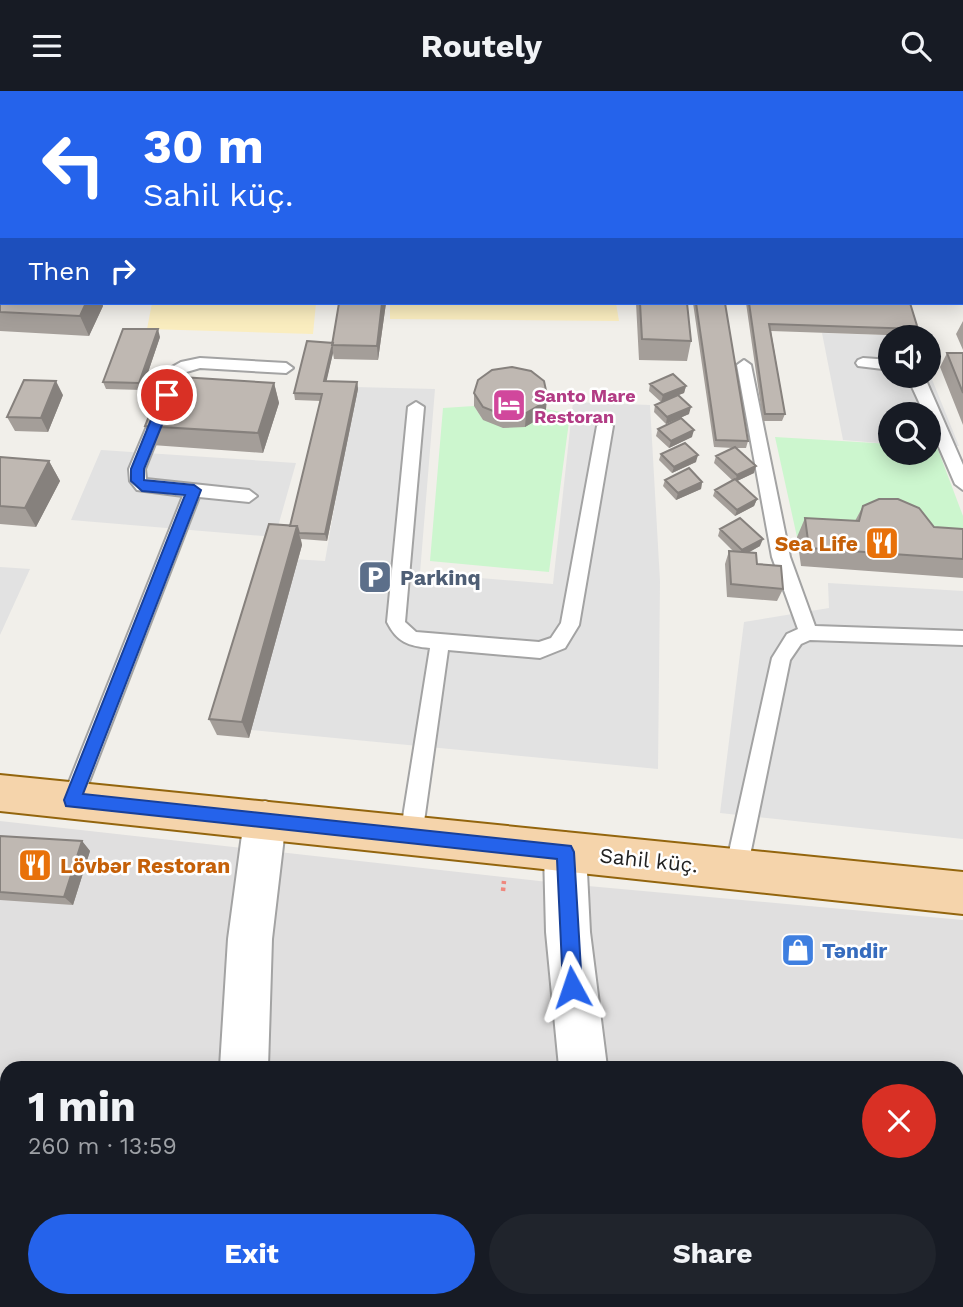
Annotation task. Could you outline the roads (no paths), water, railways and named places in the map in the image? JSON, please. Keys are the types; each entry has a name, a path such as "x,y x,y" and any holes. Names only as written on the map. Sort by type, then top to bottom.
{"main road":[{"name":"Sahil küç.","path":"0,793 963,893"}],"street":[{"path":"244,1061 250,939 265,820"},
{"path":"565,852 568,932 582,1061"}],"lane":[{"path":"249,496 142,486 138,481 137,469 177,370 186,365 200,363 286,368"},
{"path":"863,363 878,364"},
{"path":"744,365 781,557 809,633"},
{"path":"921,388 963,484"},
{"path":"416,407 396,622 401,632 412,639 440,642 540,650 558,643 570,625 605,426"},
{"path":"72,800 194,490"},
{"path":"736,870 780,658 794,639 809,633 963,638"},
{"path":"411,836 440,642"}],"place":[{"name":"Santo Mare Restoran","path":"509,405"},
{"name":"Sea Life","path":"882,543"},
{"name":"Parkinq","path":"375,577"},
{"name":"Lövbər Restoran","path":"35,865"},
{"name":"Təndir","path":"798,950"}]}
